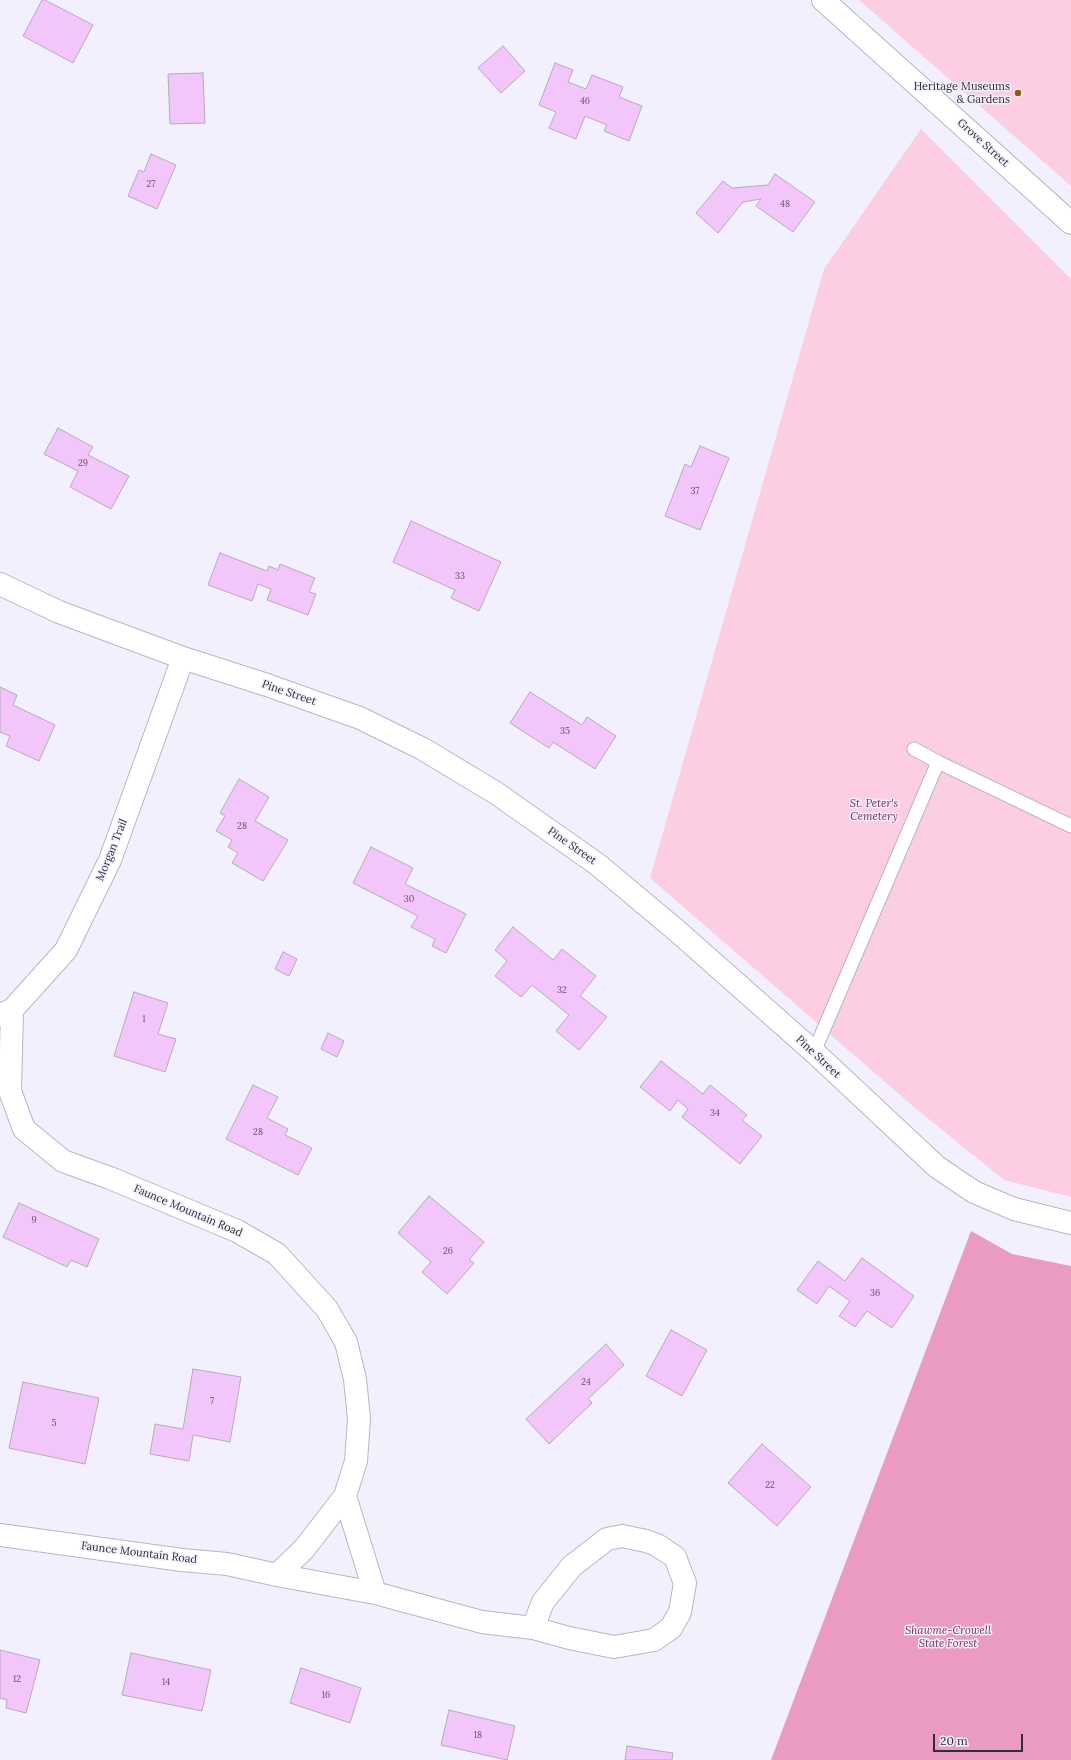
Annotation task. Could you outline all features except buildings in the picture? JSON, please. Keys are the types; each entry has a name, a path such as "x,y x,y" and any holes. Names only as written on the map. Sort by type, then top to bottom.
{"street":[{"name":"Grove Street","path":"823,0 1071,223"},
{"name":"Pine Street","path":"0,584 58,612 183,658 267,684 360,718 423,749 496,793 597,864 676,930 814,1052 937,1167 974,1192 1014,1209 1071,1223"},
{"name":"Morgan Trail","path":"6,1013 66,950 110,860 183,658"},
{"name":"Faunce Mountain Road","path":"6,1013 5,1090 24,1128 63,1161 110,1178 237,1231 277,1254 327,1309 346,1342 355,1379 359,1412 356,1461 344,1496 304,1549 277,1575"},
{"path":"344,1496 375,1593"},
{"name":"Faunce Mountain Road","path":"0,1535 182,1560 227,1564 375,1593 482,1622 533,1628 569,1638 614,1647 654,1640 671,1628 680,1612 685,1583 675,1557 657,1545 646,1541 622,1536 607,1539 572,1566 543,1602 533,1628"}],"lane":[{"path":"914,749 1071,826"},
{"path":"814,1052 938,762"}],"green space":[{"name":"Heritage Museums & Gardens","path":"859,0 1071,0 1071,186"},
{"name":"St. Peter's Cemetery","path":"921,129 1071,279 1071,1197 1004,1180 915,1108 650,878 824,269"},
{"name":"Shawme-Crowell State Forest","path":"971,1231 1012,1254 1071,1266 1071,1760 771,1760"}],"place":[{"name":"Heritage Museums & Gardens","path":"1018,93"}]}
